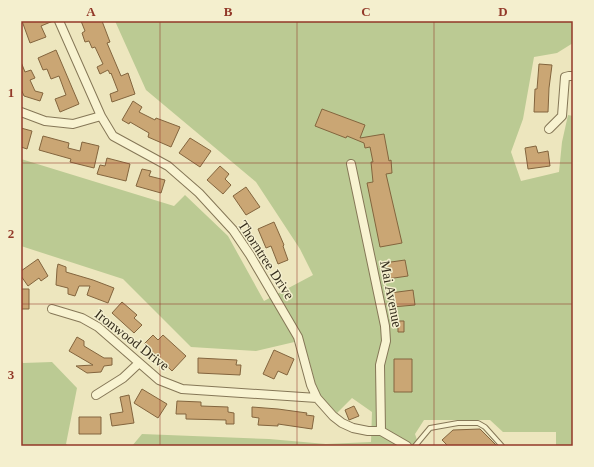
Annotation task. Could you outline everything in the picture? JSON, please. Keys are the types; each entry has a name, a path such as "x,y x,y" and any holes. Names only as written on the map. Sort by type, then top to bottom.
{"street":[{"name":"Thorntree Drive","path":"59,21 101,116 113,136 168,166 199,193 233,230 250,255 298,337 311,385 317,398 333,416 342,423 353,428 368,431 382,431 407,446"},
{"path":"549,128 562,116 565,78 573,76"},
{"path":"21,112 45,121 73,124 101,116"},
{"name":"Mai Avenue","path":"351,164 385,326 386,341 380,365 382,431"},
{"name":"Ironwood Drive","path":"52,309 82,318 98,326 139,364 159,380 182,389 317,398"},
{"path":"96,395 123,378 139,364"}],"lane":[{"path":"415,446 430,428 458,423 478,423 485,427 502,446"}],"green space":[{"path":"115,21 573,21 573,43 557,53 534,57 523,119 511,152 521,181 559,172 562,142 568,115 573,116 573,446 556,446 556,432 503,432 490,420 424,420 415,434 419,446 132,446 142,434 269,439 326,444 371,442 372,412 352,398 337,413 318,393 303,340 256,351 191,347 123,279 21,246 21,159 174,206 185,195 228,236 264,301 313,275 300,249 256,182 146,90"},
{"path":"21,359 23,363 52,362 77,388 66,444 69,446 21,446"}],"building":[{"path":"22,21 53,21 41,26 46,37 30,43"},
{"path":"81,21 102,21 110,42 107,43 121,76 128,73 135,94 112,102 110,94 118,91 111,73 110,74 108,70 100,74 97,67 103,64 95,47 92,48 89,41 85,42 82,33 85,31"},
{"path":"56,50 79,104 60,112 55,99 66,95 59,76 51,79 47,69 43,70 38,58"},
{"path":"21,62 25,72 31,70 35,78 30,80 35,91 43,93 40,101 24,96 21,89"},
{"path":"539,64 552,65 548,112 534,112 535,89 537,89"},
{"path":"133,101 142,107 139,112 155,120 156,118 180,127 171,147 148,137 149,133 130,122 129,124 122,120"},
{"path":"322,109 365,125 360,138 384,134 389,161 391,160 392,173 386,174 402,243 380,247 367,183 373,182 371,162 373,162 370,147 365,148 364,143 315,126"},
{"path":"21,128 32,131 27,149 21,147"},
{"path":"43,136 69,143 68,148 80,151 82,142 99,146 94,168 70,162 71,159 39,150"},
{"path":"190,138 211,151 200,167 179,153"},
{"path":"536,146 538,153 548,151 550,166 528,169 525,148"},
{"path":"107,158 130,164 126,181 97,174 100,165 105,166"},
{"path":"220,166 229,174 225,179 231,185 223,194 207,180"},
{"path":"142,169 151,171 149,176 165,180 161,193 136,186"},
{"path":"246,187 260,207 246,215 233,196"},
{"path":"274,222 284,245 283,246 288,260 278,264 271,246 266,248 258,229"},
{"path":"38,259 48,276 41,281 39,278 28,286 21,276 21,271"},
{"path":"405,260 408,276 387,279 384,263"},
{"path":"58,264 66,267 66,272 114,288 108,303 87,295 90,286 79,286 75,296 68,294 68,288 56,285"},
{"path":"21,289 29,289 29,309 21,309"},
{"path":"413,290 415,305 392,307 390,293"},
{"path":"122,302 137,315 134,318 142,325 134,333 112,313"},
{"path":"398,321 404,321 404,332 398,332"},
{"path":"153,335 158,340 163,335 186,356 172,371 144,344"},
{"path":"77,337 84,341 84,346 104,358 112,358 112,365 104,366 101,372 87,373 76,366 93,365 69,351"},
{"path":"274,350 294,359 287,375 278,371 274,379 263,374"},
{"path":"198,358 237,360 236,365 241,365 240,375 198,373"},
{"path":"394,359 412,359 412,392 394,392"},
{"path":"142,389 167,404 158,418 134,403"},
{"path":"129,395 134,423 112,426 110,414 123,412 120,397"},
{"path":"177,401 201,402 201,406 228,407 228,412 234,413 234,424 226,424 226,420 186,419 186,414 176,414"},
{"path":"354,406 359,416 349,420 345,410"},
{"path":"252,407 307,413 306,415 314,416 312,429 278,424 278,426 258,425 259,418 252,417"},
{"path":"79,417 101,417 101,434 79,434"},
{"path":"480,429 497,446 448,446 442,440 453,430"}]}
